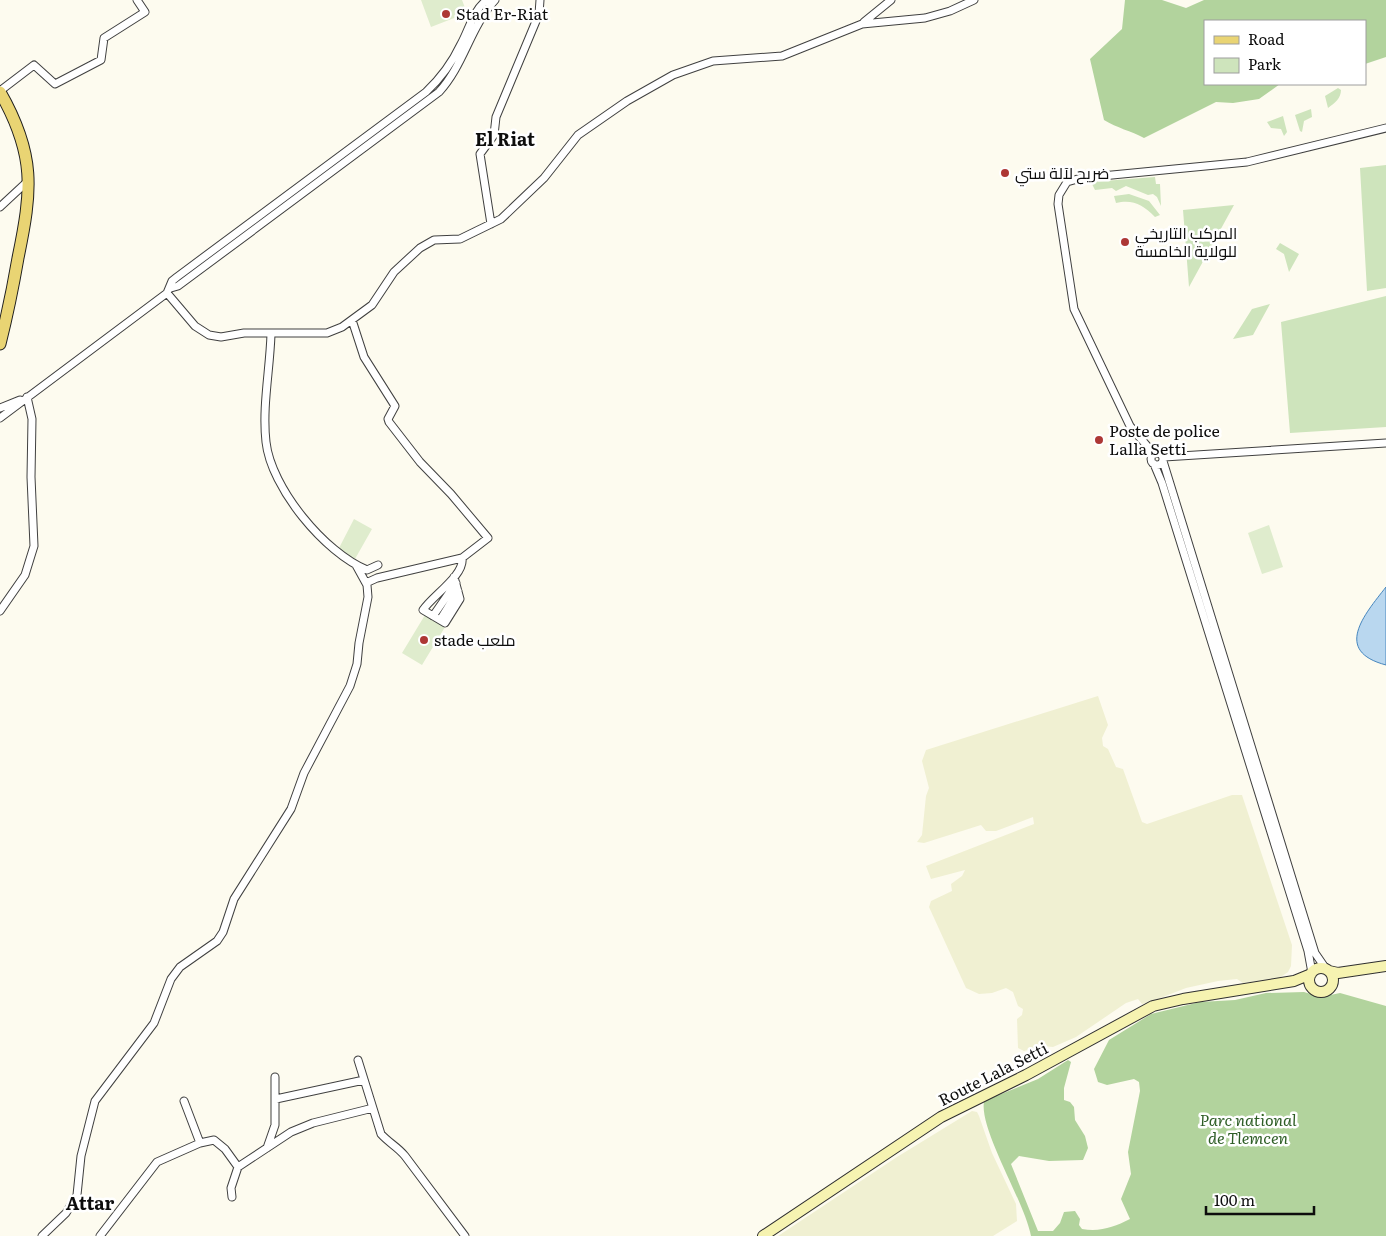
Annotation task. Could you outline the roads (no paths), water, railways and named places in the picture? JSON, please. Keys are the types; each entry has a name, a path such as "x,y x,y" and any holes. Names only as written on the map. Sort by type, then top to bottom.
{"main road":[{"path":"0,92 14,118 21,138 29,179 25,229 0,344"},
{"path":"1257,987 1299,980 1317,969 1338,973 1386,967"},
{"path":"1257,987 1295,986 1324,991 1331,985 1351,977 1386,967"},
{"path":"1327,970 1333,978 1331,985"},
{"path":"1311,974 1310,981 1314,989"},
{"name":"Route Lala Setti","path":"763,1236 941,1117 1026,1075 1153,1006 1183,998 1257,987"}],"street":[{"path":"0,92 34,65 56,84 101,60 104,38 145,12 137,0"},
{"path":"169,290 172,281 432,85 450,63 478,9 487,0"},
{"path":"0,418 169,290 178,286 439,92 454,73 484,13 495,0"},
{"path":"491,224 480,154 494,136 496,117 539,14 540,0"},
{"path":"862,24 891,0"},
{"path":"169,290 195,326 209,335 221,337 244,333 326,333 352,320 372,305 394,272 420,248 434,240 460,239 501,220 544,178 578,135 627,101 673,75 714,61 782,56 862,24 925,18 950,11 974,0"},
{"path":"1154,454 1130,426 1074,309 1058,204 1059,195 1067,182 1080,178 1246,162 1386,128"},
{"path":"0,207 29,179"},
{"path":"352,320 364,357 395,406 388,419 389,422 420,462 451,494 488,538 462,558 377,578 366,583"},
{"path":"271,334 266,442 272,465 285,492 298,511 325,542 356,565 367,570 378,565"},
{"path":"0,408 27,397"},
{"path":"0,612 25,575 34,546 31,477 32,419 27,397"},
{"path":"1163,459 1386,442"},
{"path":"1154,454 1159,453 1163,459 1315,953 1327,970"},
{"path":"1154,454 1151,458 1165,492 1308,951 1311,974"},
{"path":"1154,464 1159,465 1163,459"},
{"path":"432,616 455,580 462,558"},
{"path":"42,1236 66,1213 77,1195 81,1156 95,1101 154,1023 171,979 180,967 217,941 223,932 234,899 291,809 304,773 350,686 357,664 368,597 366,583 356,565"},
{"path":"455,580 458,591 440,620 424,611 424,608 455,580"},
{"path":"358,1060 381,1134 387,1141 396,1144 465,1236"},
{"path":"267,1148 275,1125 276,1098 274,1077"},
{"path":"276,1098 364,1080"},
{"path":"184,1101 200,1144"},
{"path":"232,1197 231,1188 238,1167 286,1136 313,1123 373,1108"},
{"path":"275,1125 286,1136"},
{"path":"100,1236 157,1162 214,1140 225,1149 238,1167"}],"water":[{"path":"1386,587 1386,665 1370,659 1361,651 1357,642 1362,620"}],"place":[{"name":"Stad Er-Riat","path":"446,14"},
{"name":"ضريح لآلة ستي","path":"1005,173"},
{"name":"المركب التاريخي للولاية الخامسة","path":"1125,242"},
{"name":"Poste de police Lalla Setti","path":"1099,440"},
{"name":"stade ملعب","path":"424,640"}],"district":[{"name":"El Riat","path":"505,140"},
{"name":"Attar","path":"90,1204"}],"park label":[{"name":"Parc national de Tlemcen","path":"1248,1129"}]}
